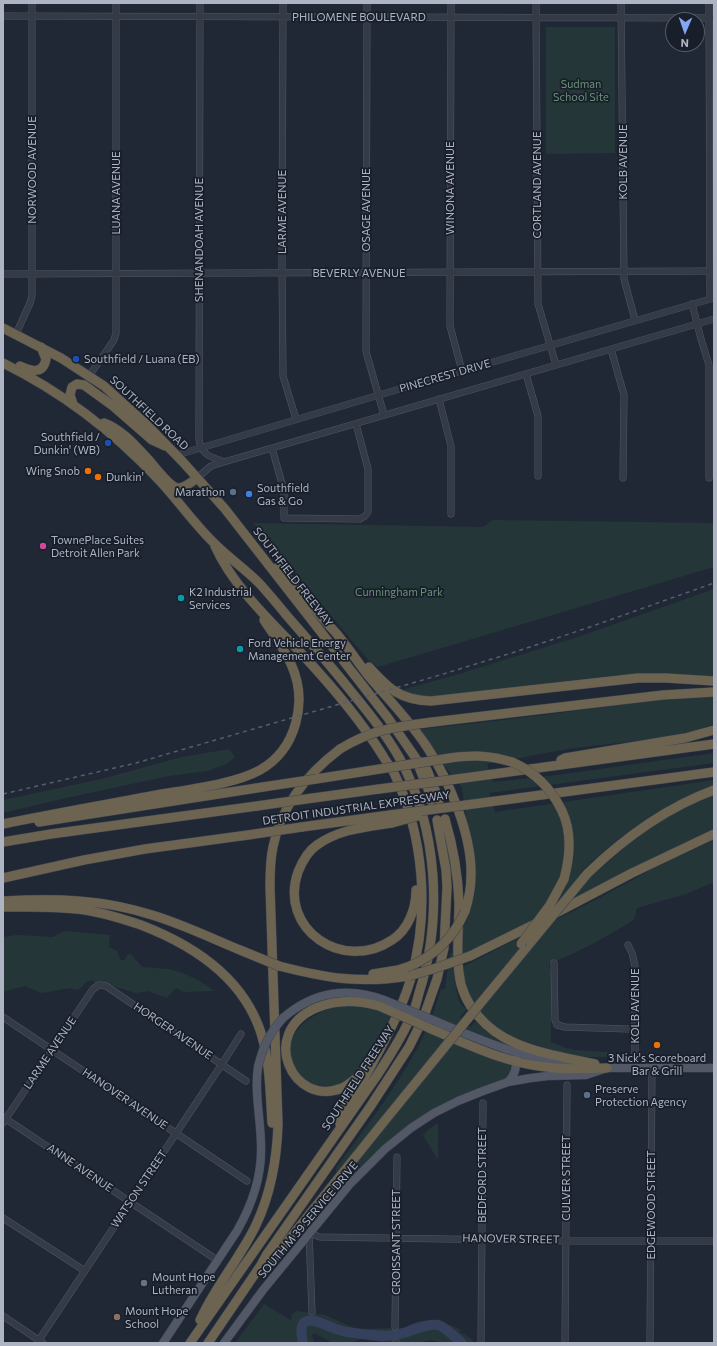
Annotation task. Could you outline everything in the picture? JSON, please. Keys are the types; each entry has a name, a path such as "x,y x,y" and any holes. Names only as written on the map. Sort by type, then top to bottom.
{"highway":[{"name":"SOUTHFIELD ROAD","path":"3,328 61,358 120,399 177,455 225,509"},
{"path":"3,357 29,370 39,370 45,364 46,359 41,347"},
{"path":"3,363 47,387 95,421 106,424 122,434 172,485 178,488 196,478"},
{"path":"73,404 70,398 71,389 77,384 84,385 113,406 152,440 170,448"},
{"name":"SOUTHFIELD FREEWAY","path":"95,421 159,480 186,513 214,543 259,583 332,667 378,724 401,760 415,794 427,831 433,868 434,912 429,960 413,1013 392,1052 189,1343"},
{"path":"225,509 235,514 307,602 337,634 427,747 448,787 467,840 470,860 471,886 465,911 456,929 442,946 433,954 410,966 377,974 360,975 298,971"},
{"name":"SOUTHFIELD FREEWAY","path":"225,509 388,718 415,757 427,770 438,803"},
{"path":"214,543 222,562 256,605 304,657 373,740 393,772 413,826 421,874 421,916 417,950 411,978 401,1008 366,1075 343,1111 338,1131"},
{"path":"3,824 230,781 260,770 269,763 286,744 296,723 299,708 298,687 291,663 257,610 256,605"},
{"path":"337,634 383,682 406,698 420,701 638,678 674,678 714,681"},
{"path":"189,1343 213,1296 242,1252 256,1226 272,1177 277,1146 278,1124 270,887 271,865 273,847 278,827 285,810 298,790 316,768 340,749 373,732 434,722 663,695 714,692"},
{"path":"544,767 565,758 685,738 714,730"},
{"name":"DETROIT INDUSTRIAL EXPRESSWAY","path":"3,842 51,834 457,778 714,744"},
{"path":"3,828 450,758 474,755 496,757 512,762 529,771 542,782 558,801 566,820 569,855 568,866 556,896 498,976 489,993"},
{"path":"386,762 400,797 412,838 416,872 414,910 409,922 396,938 376,949 362,952 350,952 334,948 323,943 313,935 306,926 300,916 296,904 294,891 296,878 301,864 316,846 328,838 391,819"},
{"name":"DETROIT INDUSTRIAL EXPRESSWAY","path":"3,878 84,860 145,849 302,827 391,819 438,803 466,805 714,772"},
{"path":"261,1265 275,1257 587,874 606,856 638,830 680,805 714,790"},
{"path":"208,1343 267,1254 394,1071 409,1047 423,1019 437,978 444,948 447,887 441,819 453,852 457,880 459,904 458,974 469,1003 477,1016 500,1036 515,1044 594,1064"},
{"path":"3,900 65,900 91,902 129,909 152,915 188,928 280,966 337,979 359,980 409,976 433,970 470,956 513,936 652,864 714,834"},
{"path":"3,907 36,906 86,910 130,922 154,930 191,949 214,965 229,979 242,995 252,1012 261,1033 264,1046 270,1091 272,1177"},
{"path":"371,1064 360,1075 344,1087 329,1091 315,1089 305,1084 292,1072 287,1060 286,1045 290,1030 306,1013 318,1007 332,1003 353,1001 382,1003 432,1025 478,1048 544,1067 567,1069 607,1068"}],"main road":[{"path":"163,1343 246,1216 253,1200 257,1183 261,1147 256,1087 258,1067 265,1042 283,1018 297,1007 318,997 342,992 362,993 382,1003"},
{"path":"508,1082 514,1076 517,1058 594,1064 607,1068 714,1068"},
{"name":"SOUTH M 39 SERVICE DRIVE","path":"224,1343 263,1290 339,1197 361,1172 385,1149 411,1128 458,1101 508,1082 548,1076 586,1075 607,1068"}],"street":[{"name":"NORWOOD AVENUE","path":"16,334 31,301 32,3"},
{"name":"LUANA AVENUE","path":"89,376 115,336 116,3"},
{"name":"SHENANDOAH AVENUE","path":"200,3 200,273 198,432 200,447"},
{"name":"LARME AVENUE","path":"283,3 282,273 284,380 296,419"},
{"name":"OSAGE AVENUE","path":"367,3 367,355 384,415"},
{"name":"WINONA AVENUE","path":"451,3 450,326 462,370"},
{"name":"CORTLAND AVENUE","path":"536,3 538,304 556,365"},
{"name":"KOLB AVENUE","path":"621,3 624,279 635,320"},
{"path":"708,3 711,18 712,299"},
{"name":"PHILOMENE BOULEVARD","path":"3,16 711,18"},
{"name":"BEVERLY AVENUE","path":"3,274 538,273 712,271"},
{"name":"PINECREST DRIVE","path":"177,455 462,370 712,299"},
{"path":"692,304 709,365 709,478"},
{"name":"PINECREST DRIVE","path":"196,478 211,466 224,462 714,319"},
{"path":"612,349 624,394 623,478"},
{"path":"526,374 538,416 538,476"},
{"path":"439,399 451,446 451,514"},
{"path":"272,448 284,491 284,518 363,518 368,512 368,469 356,424"},
{"path":"200,447 209,456 224,462"},
{"name":"KOLB AVENUE","path":"628,945 632,953 635,966 634,1068"},
{"path":"554,963 555,1020 557,1025 565,1027 635,1028"},
{"name":"LARME AVENUE","path":"4,1120 93,989 99,985"},
{"name":"HORGER AVENUE","path":"99,985 106,986 246,1081"},
{"name":"HANOVER AVENUE","path":"3,1017 247,1180"},
{"name":"WATSON STREET","path":"39,1342 241,1034"},
{"name":"EDGEWOOD STREET","path":"650,1343 652,1067"},
{"name":"CULVER STREET","path":"565,1343 567,1085"},
{"name":"BEDFORD STREET","path":"481,1343 483,1103"},
{"name":"ANNE AVENUE","path":"4,1120 131,1202 217,1260"},
{"name":"CROISSANT STREET","path":"395,1327 397,1157"},
{"path":"3,1218 85,1271"},
{"path":"309,1233 312,1312"},
{"name":"HANOVER STREET","path":"309,1233 320,1237 714,1241"},
{"path":"3,1316 39,1342"}],"green space":[{"name":"Sudman School Site","path":"546,27 615,27 615,153 546,154"},
{"name":"Cunningham Park","path":"493,520 714,523 714,567 378,667 369,661 253,523 483,527"},
{"path":"714,589 714,678 691,675 619,675 431,697 412,694 402,690 578,637"},
{"path":"714,696 714,724 697,730 661,738 548,752 487,764 493,782 557,775 714,753 714,763 489,793 495,812 714,780 714,786 669,805 641,822 616,841 581,872 590,878 631,842 662,819 714,794 714,829 534,920 461,955 462,929 466,922 475,894 474,857 465,819 466,816 462,787 445,767 422,735 421,729 659,700"},
{"path":"229,749 235,757 227,764 207,771 169,776 3,813 3,800 101,779 182,757"},
{"path":"714,840 714,882 686,894 637,908 634,920 592,944 549,964 551,975 551,1042 576,1050 620,1053 620,1057 587,1057 566,1055 536,1047 504,1034 492,1026 472,1003 462,967 601,897 656,867"},
{"path":"64,931 111,935 109,939 109,947 117,951 121,960 125,960 127,955 131,954 142,967 168,969 180,972 198,980 214,991 184,992 176,988 167,998 148,991 136,993 99,982 94,983 93,980 86,982 78,990 70,988 42,993 25,986 3,992 3,937 17,935 53,937"},
{"path":"450,953 453,953 454,972 458,995 462,1006 467,1009 460,1017 470,1027 476,1021 487,1031 513,1045 509,1061 512,1063 512,1073 505,1080 397,1134 355,1173 344,1164 336,1173 336,1168 389,1095 417,1049 436,1005 441,989 445,989"},
{"path":"347,1004 372,1007 392,1016 373,1052 352,1077 345,1082 331,1086 318,1085 306,1080 297,1071 292,1060 290,1048 294,1036 303,1024 313,1016 329,1009"},
{"path":"438,1123 438,1160 423,1135"},
{"path":"264,1304 291,1320 292,1314 297,1311 325,1315 356,1329 399,1328 403,1330 416,1322 439,1322 461,1330 460,1332 472,1339 473,1343 444,1343 431,1340 420,1342 384,1343 361,1339 351,1343 333,1343 314,1333 312,1335 314,1343 235,1343"}],"waterway":[{"path":"303,1343 301,1331 302,1325 307,1321 315,1321 342,1331 380,1336 404,1333 428,1325 438,1325 447,1330 462,1343"}],"railway":[{"path":"3,794 136,763 440,675 587,628 714,583"}],"place":[{"name":"Southfield / Luana (EB)","path":"76,359"},
{"name":"Southfield / Dunkin' (WB)","path":"108,443"},
{"name":"Wing Snob","path":"88,471"},
{"name":"Dunkin'","path":"98,477"},
{"name":"Marathon","path":"233,492"},
{"name":"Southfield Gas & Go","path":"249,494"},
{"name":"TownePlace Suites Detroit Allen Park","path":"43,546"},
{"name":"K2 Industrial Services","path":"181,598"},
{"name":"Ford Vehicle Energy Management Center","path":"240,649"},
{"name":"3 Nick's Scoreboard Bar & Grill","path":"657,1045"},
{"name":"Preserve Protection Agency","path":"587,1095"},
{"name":"Mount Hope Lutheran","path":"144,1283"},
{"name":"Mount Hope School","path":"117,1317"}]}
